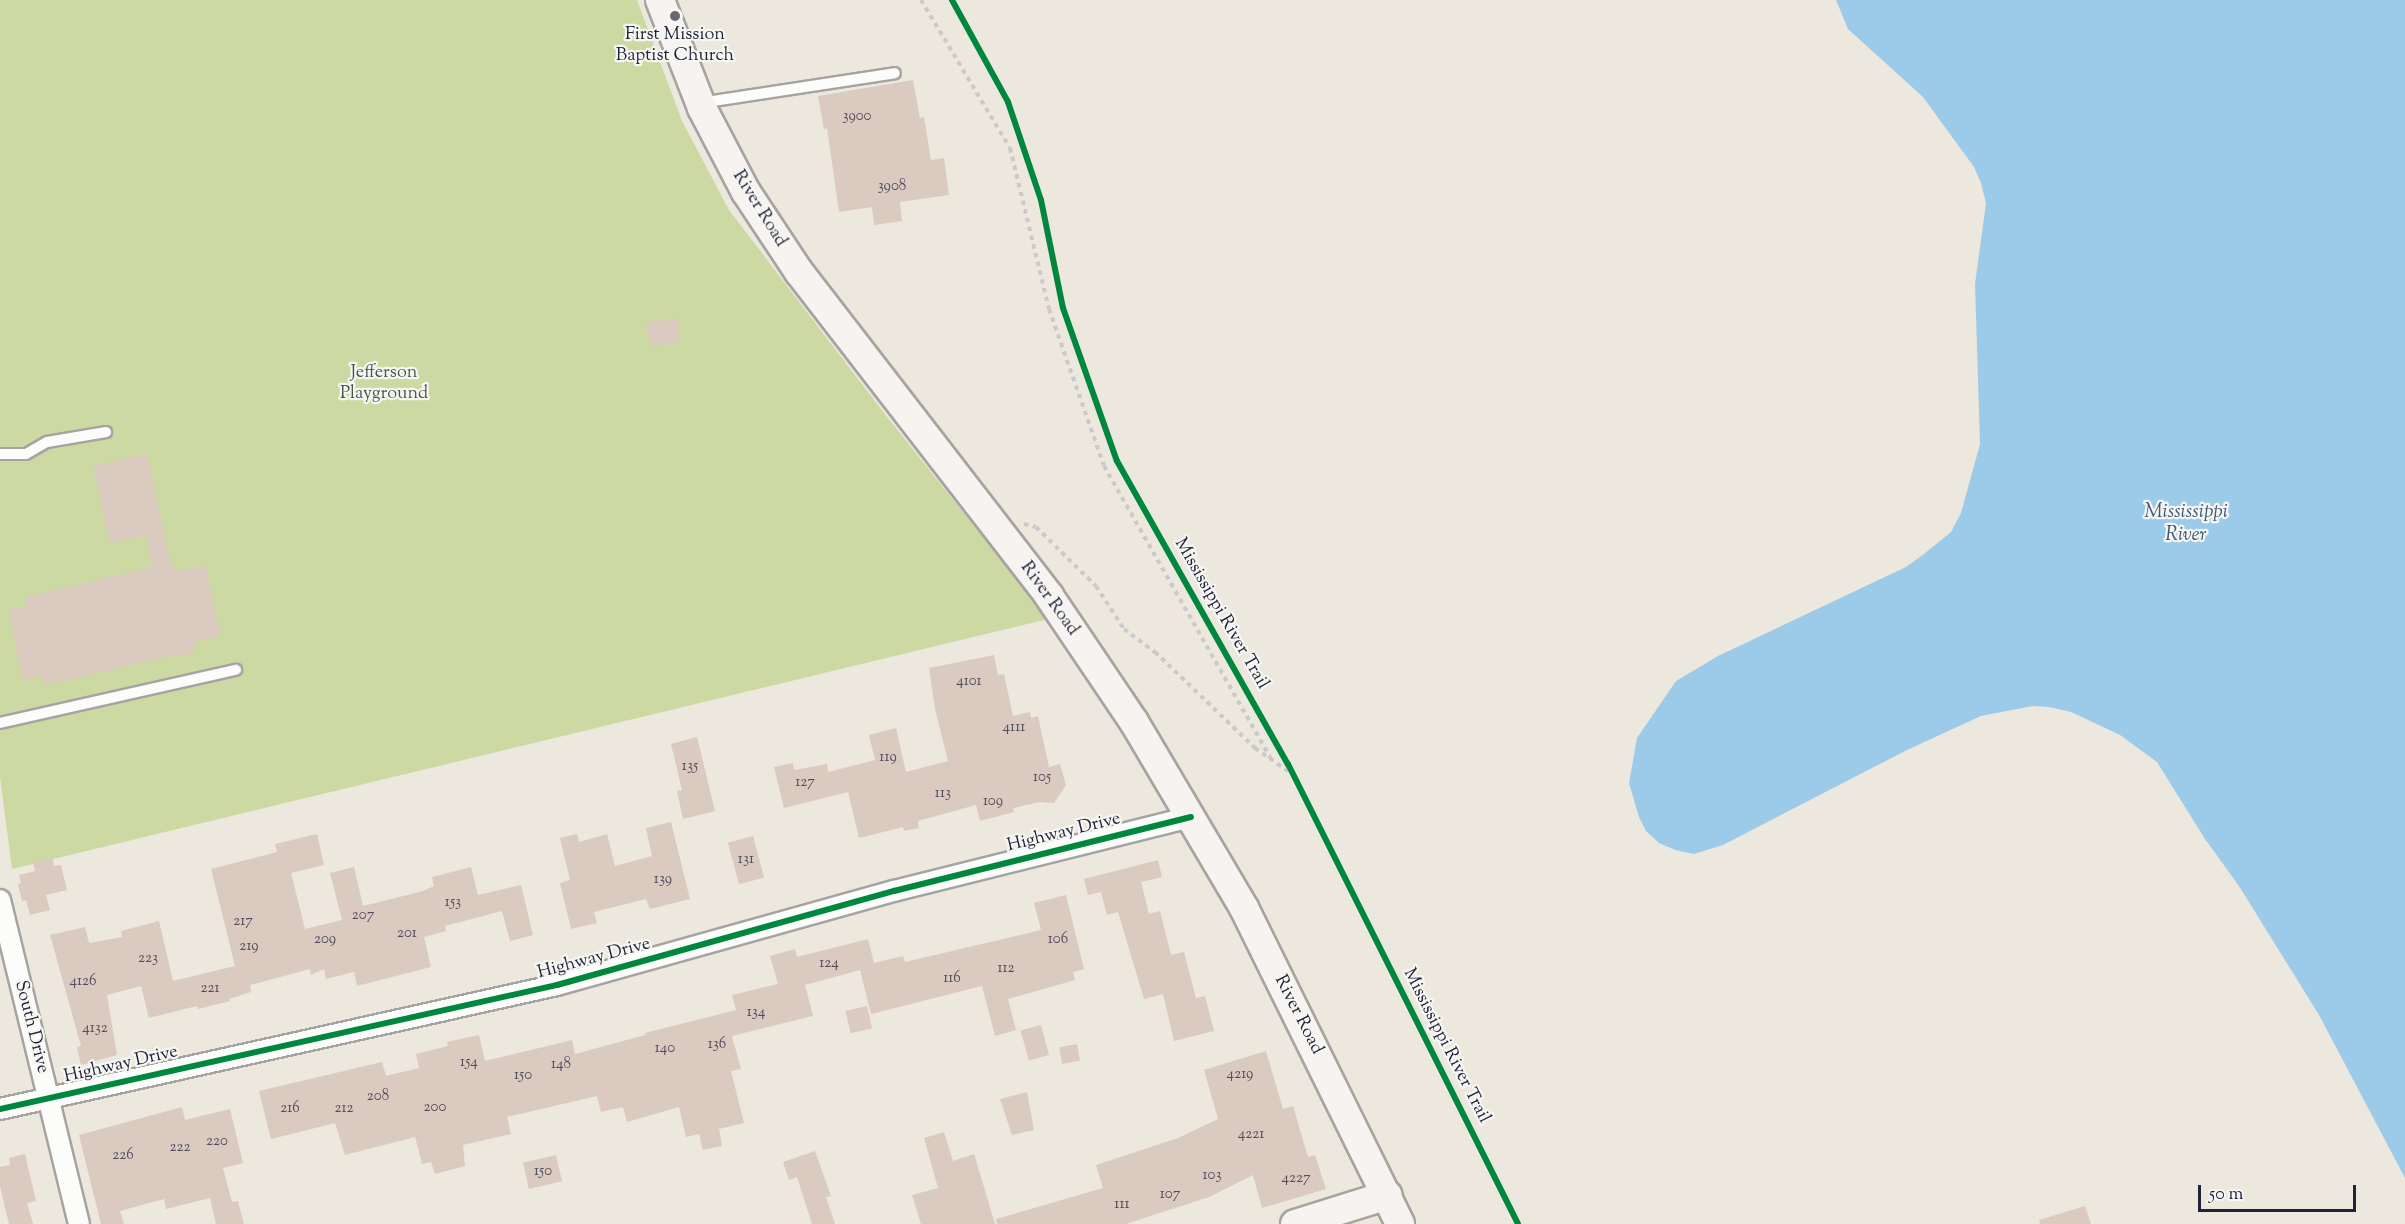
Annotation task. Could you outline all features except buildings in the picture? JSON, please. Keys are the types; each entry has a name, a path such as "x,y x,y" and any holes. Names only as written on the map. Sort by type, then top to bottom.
{"main road":[{"name":"River Road","path":"660,0 700,104 746,192 799,272 1049,596 1108,683 1191,817 1244,908 1400,1224"},
{"path":"1295,1224 1388,1196"}],"street":[{"name":"Highway Drive","path":"0,1109 557,985 894,891 1191,817"},
{"name":"South Drive","path":"0,900 79,1224"}],"lane":[{"path":"700,104 895,74"},
{"path":"0,454 26,454 47,442 106,432"},
{"path":"0,723 236,670"}],"path":[{"path":"921,0 1010,148 1049,309 1104,466 1272,760"},
{"path":"987,515 1036,526 1096,586 1124,629 1155,652 1255,748 1294,776"},
{"path":"1288,764 1299,786"}],"green space":[{"name":"Jefferson Playground","path":"0,0 637,0 682,121 729,210 884,413 1048,619 12,869 0,777"}],"water":[{"name":"Mississippi River","path":"1836,0 2405,0 2405,1178 2319,1015 2239,886 2205,839 2157,762 2120,735 2071,712 2049,707 2033,706 1981,716 1907,750 1723,845 1694,854 1675,850 1659,843 1646,831 1639,817 1629,783 1637,738 1676,681 1718,656 1906,567 1924,554 1951,532 1961,513 1980,444 1975,284 1986,203 1981,183 1974,167 1923,97 1848,29"}],"cycle path":[{"name":"Mississippi River Trail","path":"952,0 1008,102 1041,200 1063,308 1117,461 1288,764 1518,1224"},
{"path":"0,1109 557,985 894,891 1191,817"}],"place":[{"name":"First Mission Baptist Church","path":"675,16"}]}
